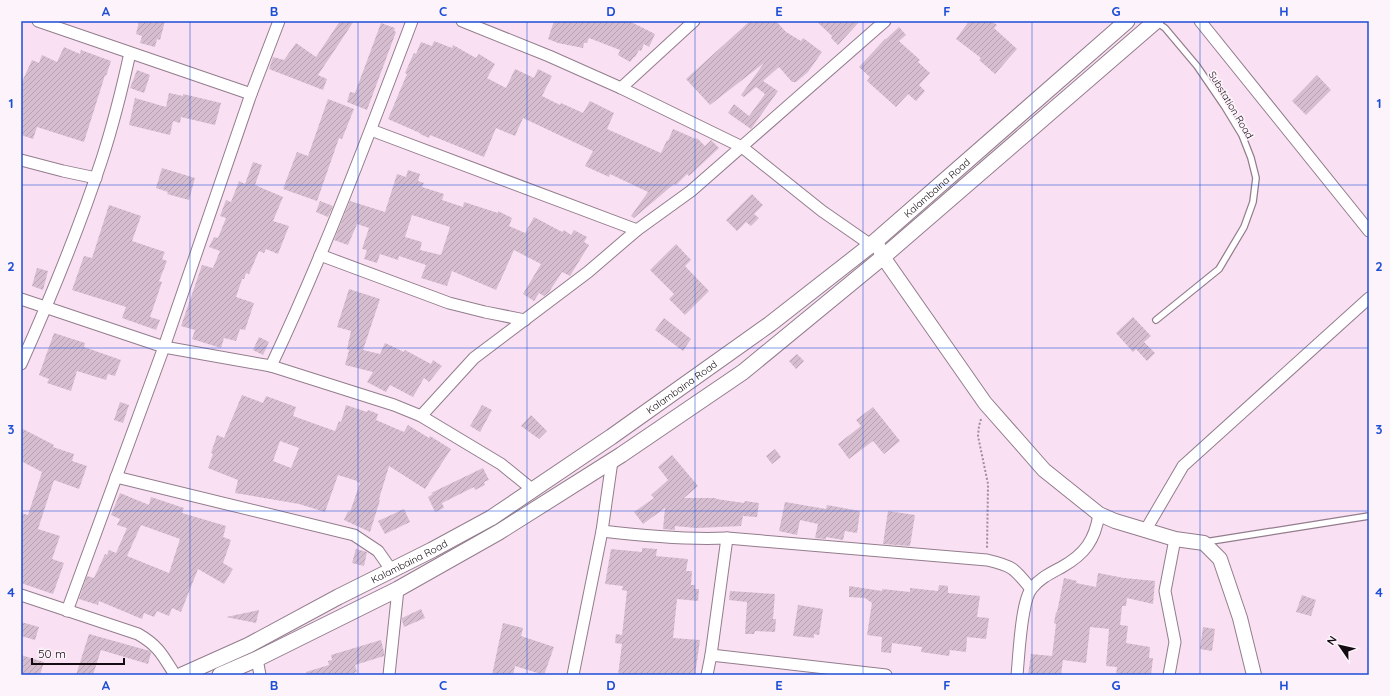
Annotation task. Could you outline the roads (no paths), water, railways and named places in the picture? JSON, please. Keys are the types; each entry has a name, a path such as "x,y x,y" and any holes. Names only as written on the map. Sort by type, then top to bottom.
{"main road":[{"name":"Kalambaina Road","path":"182,675 250,645 338,597 392,571 491,518 611,437 770,324 873,243 1127,21"},
{"name":"Kalambaina Road","path":"220,675 257,659 398,589 499,532 612,461 743,372 883,256 1155,21"}],"street":[{"path":"38,21 251,94"},
{"path":"67,611 164,347 251,94 279,21"},
{"path":"271,366 299,307 371,130 412,21"},
{"path":"462,21 549,56 621,88 742,147 822,211 873,243 986,403 1044,470 1099,514 1145,531 1174,539 1204,543 1220,559 1240,618 1254,675"},
{"path":"621,88 694,21"},
{"path":"421,416 474,358 588,272 637,230 691,191 884,21"},
{"path":"1200,21 1369,231"},
{"path":"21,364 46,308 96,178 120,97 130,53"},
{"path":"371,130 637,230"},
{"path":"21,160 96,178"},
{"path":"320,255 449,302 485,312 525,320"},
{"path":"1145,531 1183,466 1369,298"},
{"path":"21,299 164,347 271,366 394,405 421,416 501,464 533,490"},
{"path":"573,675 602,531 612,461"},
{"path":"116,477 354,535 378,550 392,571"},
{"path":"1017,675 1024,603 1031,589 1046,574 1062,567 1082,553 1091,541 1099,514"},
{"path":"602,531 654,538 727,538 987,560 1006,564 1016,570 1031,589"},
{"path":"707,675 727,538"},
{"path":"1169,675 1175,642 1165,590 1174,539"},
{"path":"389,675 398,589"},
{"path":"21,595 138,634 151,642 161,652 175,675"},
{"path":"710,656 886,675"},
{"path":"257,659 260,675"}],"lane":[{"name":"Substation Road","path":"1155,21 1165,28 1197,66 1225,107 1242,135 1256,178 1253,202 1244,227 1219,269 1156,320"},
{"path":"1204,543 1369,516"}]}
